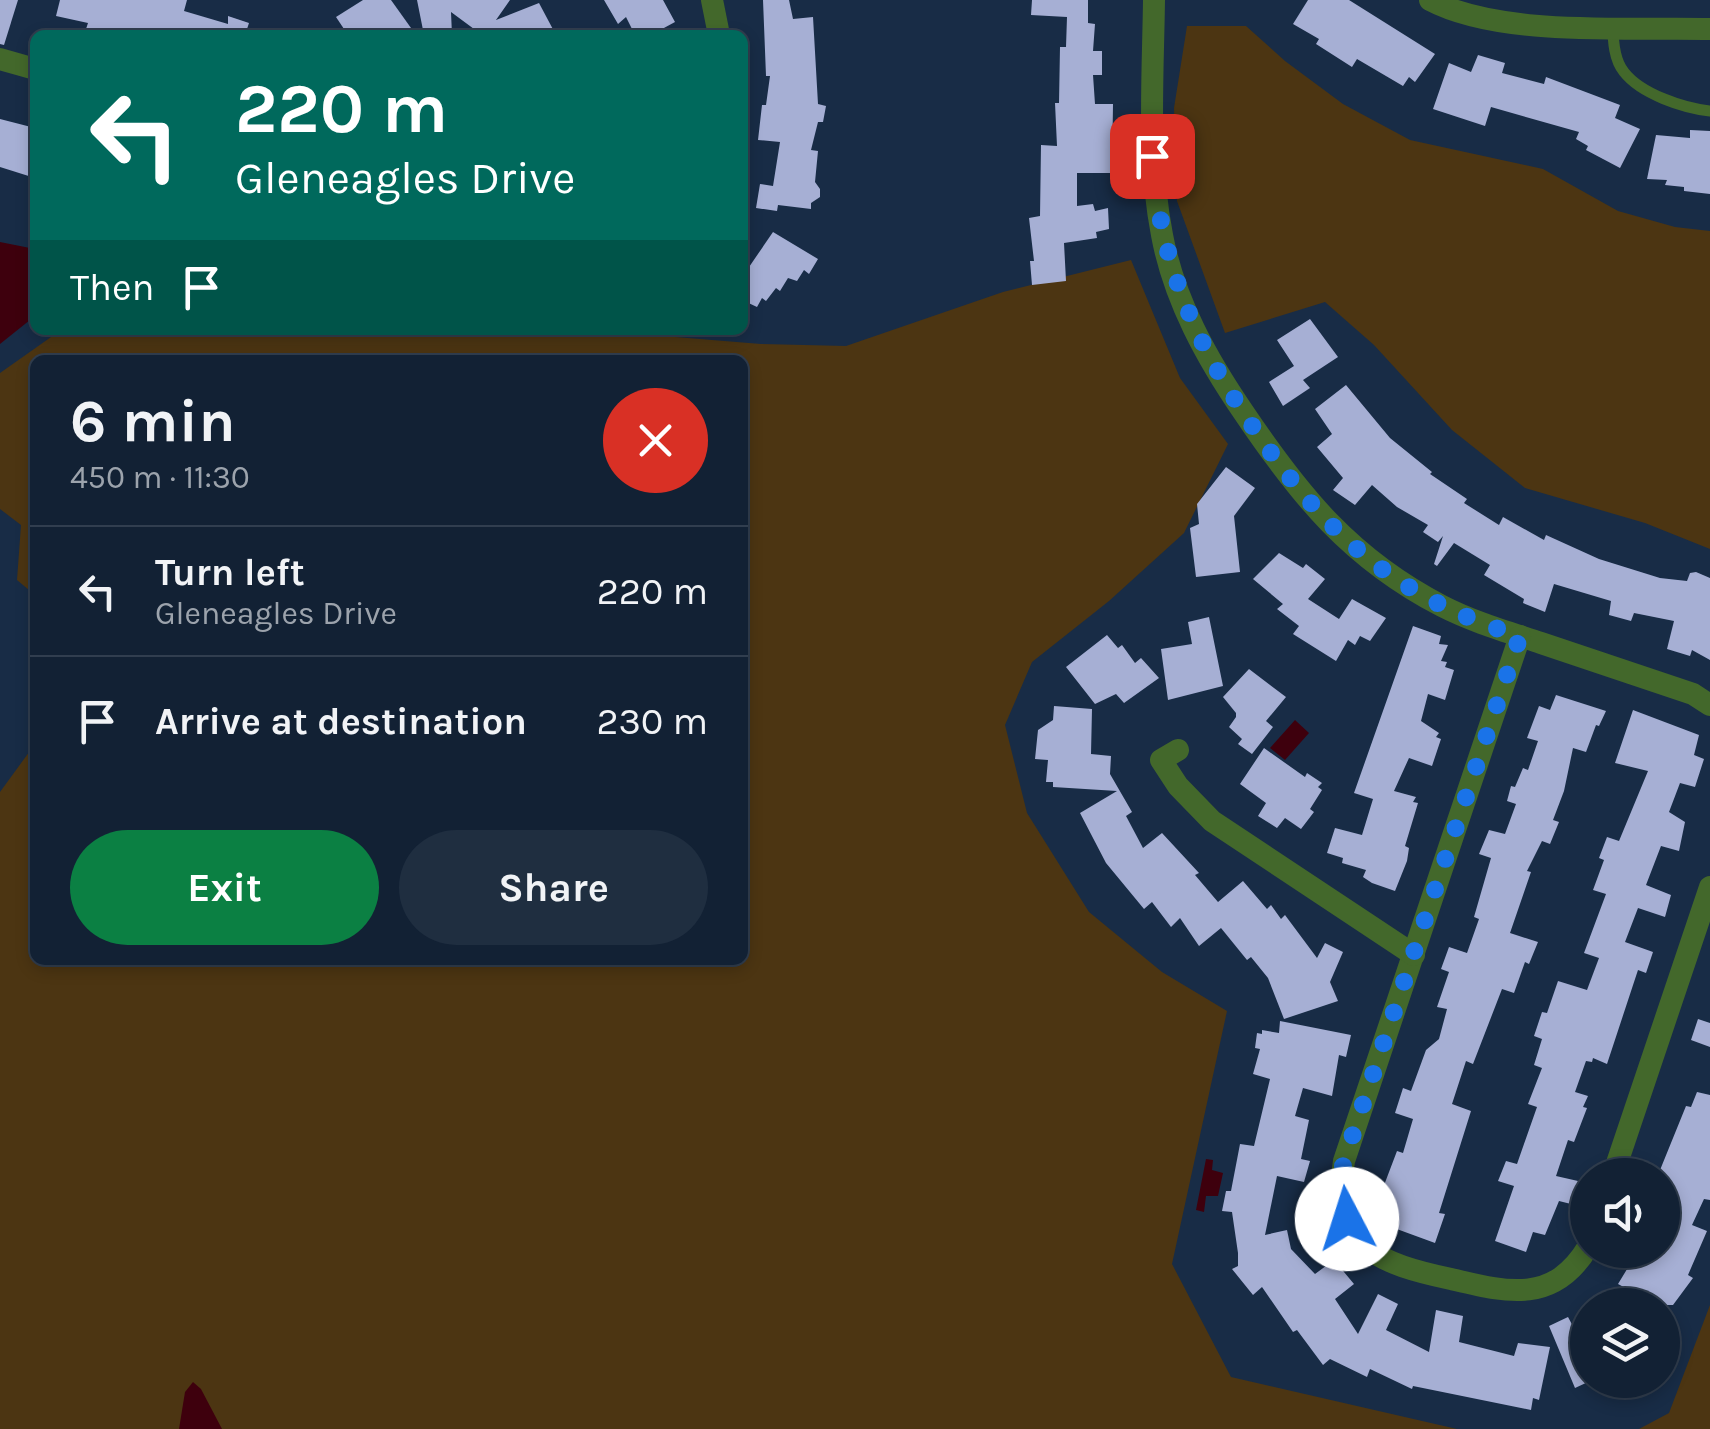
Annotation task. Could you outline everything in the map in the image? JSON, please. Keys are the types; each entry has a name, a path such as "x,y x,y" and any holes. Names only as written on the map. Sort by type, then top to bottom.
{"street":[{"path":"712,0 718,30"},
{"path":"1154,0 1152,156 1155,192 1172,275 1208,357 1287,477 1344,540 1372,564 1445,608 1692,694 1710,705"},
{"path":"1430,0 1492,21 1710,29"},
{"path":"0,59 30,68"},
{"path":"1520,636 1344,1161 1342,1199 1353,1231 1380,1259 1399,1268 1499,1291 1535,1289 1570,1268"},
{"path":"1178,750 1161,760 1178,786 1212,821 1414,955"},
{"path":"1619,1158 1710,887"}],"lane":[{"path":"1613,26 1613,45 1623,72 1642,87 1675,102 1710,111"}],"shaded area":[{"path":"1187,26 1246,26 1343,104 1410,140 1543,169 1618,211 1675,227 1710,231 1710,549 1645,523 1525,488 1452,430 1374,345 1325,302 1225,333 1177,201 1174,108"},
{"path":"0,242 30,248 30,320 0,344"},
{"path":"1131,260 1180,378 1228,444 1184,533 1109,601 1032,662 1005,725 1027,813 1089,912 1162,972 1227,1011 1172,1264 1231,1377 1457,1429 0,1429 0,792 30,751 30,965 748,965 748,355 30,355 30,591 17,580 21,525 0,509 0,373 54,335 651,335 846,346 1003,292"},
{"path":"1295,720 1309,733 1285,760 1270,748"},
{"path":"1206,1159 1213,1160 1212,1170 1223,1173 1218,1196 1206,1196 1204,1212 1196,1210"},
{"path":"1710,1305 1710,1429 1639,1429 1669,1413 1675,1398 1680,1398 1680,1384"},
{"path":"193,1382 201,1389 222,1429 179,1429 185,1392"}],"building":[{"path":"0,0 18,0 4,45 0,44"},
{"path":"60,0 187,0 184,11 228,24 228,16 249,23 250,30 86,30 88,23 56,16"},
{"path":"363,0 391,0 412,30 345,30 336,17"},
{"path":"417,0 510,0 496,20 539,3 553,30 472,30 451,12 452,30 423,30"},
{"path":"604,0 663,0 675,22 660,30 632,30 626,17 618,24"},
{"path":"763,0 789,0 793,19 813,17 818,104 826,106 811,150 818,151 815,182 820,197 811,203 811,209 778,205 777,211 756,208 760,184 773,186 780,142 758,140 770,76 766,76"},
{"path":"1032,0 1088,0 1088,23 1095,24 1093,51 1102,51 1102,75 1093,75 1095,104 1113,104 1112,173 1077,173 1077,206 1093,204 1095,211 1108,208 1109,229 1096,232 1097,238 1064,243 1066,281 1032,285 1030,261 1034,261 1029,218 1040,216 1041,145 1057,146 1055,103 1059,103 1060,47 1066,47 1067,17 1031,15"},
{"path":"1308,0 1349,0 1435,54 1415,82 1409,77 1403,86 1357,59 1352,67 1316,44 1319,39 1293,24"},
{"path":"1478,55 1505,63 1502,73 1544,84 1546,77 1620,105 1615,118 1640,129 1620,168 1586,150 1588,146 1576,139 1579,132 1491,107 1485,126 1433,109 1449,63 1471,72"},
{"path":"0,119 30,127 30,176 0,167"},
{"path":"1690,130 1710,131 1710,194 1665,185 1667,180 1647,179 1656,135 1690,138"},
{"path":"773,232 818,259 809,274 804,270 797,281 788,278 780,291 776,288 757,307 748,303 748,269"},
{"path":"1310,319 1338,357 1303,380 1310,388 1283,406 1269,382 1294,366 1277,340"},
{"path":"1346,385 1390,438 1430,474 1467,499 1464,503 1499,525 1503,517 1544,540 1546,535 1599,559 1660,578 1687,581 1690,573 1696,572 1710,578 1710,660 1692,650 1690,656 1667,649 1674,621 1634,613 1631,621 1609,615 1611,601 1554,584 1545,612 1523,603 1524,599 1484,575 1490,565 1454,543 1437,566 1434,564 1443,536 1438,542 1423,532 1428,525 1397,507 1372,485 1355,505 1333,490 1343,478 1317,447 1332,434 1315,409"},
{"path":"1226,467 1255,488 1234,516 1240,572 1196,577 1190,528 1199,524 1197,504"},
{"path":"1279,553 1303,568 1306,564 1325,579 1308,599 1339,619 1352,599 1386,618 1370,641 1360,636 1355,645 1348,640 1336,661 1293,634 1299,626 1277,609 1283,604 1253,579"},
{"path":"1209,617 1223,686 1168,700 1161,649 1192,644 1188,622"},
{"path":"1413,626 1441,636 1439,644 1448,645 1441,661 1454,670 1445,700 1428,694 1421,721 1439,733 1436,737 1441,739 1432,766 1409,758 1394,791 1416,797 1413,802 1418,803 1405,846 1409,848 1407,861 1395,891 1372,883 1363,877 1366,870 1342,863 1343,858 1327,853 1335,828 1362,835 1373,799 1354,793"},
{"path":"1107,635 1118,648 1122,645 1135,663 1141,658 1159,678 1124,703 1116,694 1095,704 1066,667"},
{"path":"1249,669 1286,697 1266,721 1273,727 1252,754 1238,744 1242,739 1229,727 1236,713 1223,697"},
{"path":"1556,695 1606,711 1586,752 1573,748 1553,820 1559,822 1550,844 1542,841 1527,871 1531,872 1510,933 1538,942 1529,964 1525,962 1514,993 1502,989 1473,1064 1466,1061 1452,1104 1471,1111 1439,1213 1445,1214 1435,1243 1394,1228 1398,1217 1375,1209 1397,1151 1403,1153 1413,1119 1395,1113 1403,1088 1411,1091 1426,1050 1439,1039 1447,1009 1437,1007 1449,972 1441,969 1449,947 1467,953 1479,919 1474,917 1491,858 1479,854 1489,830 1505,834 1516,804 1507,801 1511,786 1515,787 1523,768 1528,770 1538,741 1527,738 1539,706 1550,710"},
{"path":"1054,706 1092,709 1091,754 1111,756 1110,774 1132,812 1126,816 1143,848 1162,833 1199,873 1195,875 1218,902 1243,881 1267,909 1271,905 1281,919 1285,915 1317,958 1325,943 1343,952 1330,982 1338,1001 1284,1019 1268,978 1221,928 1199,946 1180,918 1171,927 1152,902 1144,909 1106,863 1080,813 1117,791 1053,787 1053,782 1046,782 1048,760 1035,759 1038,730 1053,720"},
{"path":"1633,710 1699,735 1694,755 1704,759 1695,787 1680,783 1669,812 1685,822 1679,851 1661,846 1646,885 1671,895 1665,917 1638,908 1625,942 1653,952 1646,973 1638,970 1607,1064 1593,1058 1592,1062 1586,1061 1575,1092 1588,1096 1583,1107 1587,1108 1574,1142 1568,1140 1556,1176 1570,1179 1570,1204 1559,1201 1545,1235 1533,1232 1526,1252 1495,1241 1514,1186 1498,1181 1506,1161 1517,1164 1537,1107 1528,1104 1542,1068 1534,1065 1542,1039 1534,1036 1542,1012 1547,1013 1558,981 1587,990 1599,958 1584,953 1606,894 1593,890 1604,860 1599,858 1607,837 1619,841 1648,771 1615,763"},
{"path":"1264,748 1305,777 1307,773 1322,783 1310,809 1314,812 1301,829 1285,818 1277,828 1258,816 1266,803 1240,784"},
{"path":"1698,1019 1710,1023 1710,1047 1691,1040"},
{"path":"1280,1021 1351,1035 1346,1057 1339,1055 1332,1096 1303,1088 1295,1116 1309,1120 1301,1159 1310,1161 1304,1182 1277,1176 1265,1235 1287,1230 1291,1249 1315,1274 1334,1260 1354,1284 1335,1299 1358,1334 1378,1294 1398,1304 1386,1330 1429,1352 1436,1310 1463,1316 1459,1342 1514,1356 1518,1343 1550,1347 1539,1400 1533,1398 1531,1410 1413,1386 1412,1389 1370,1369 1367,1377 1330,1359 1323,1365 1297,1330 1293,1332 1262,1287 1253,1295 1232,1269 1238,1266 1238,1253 1232,1212 1222,1211 1226,1191 1231,1191 1240,1144 1254,1146 1270,1079 1253,1074 1260,1049 1255,1048 1257,1033 1279,1033"},
{"path":"1697,1092 1710,1095 1710,1200 1704,1199 1692,1225 1707,1231 1688,1275 1693,1278 1680,1296 1680,1288 1626,1288 1618,1284 1628,1268 1680,1268 1680,1158 1665,1158 1686,1106 1691,1107"},
{"path":"1568,1317 1570,1321 1570,1376 1549,1326"}],"route":[{"path":"1152,156 1162,239 1190,320 1224,384 1287,477 1318,515 1372,564 1445,608 1520,636 1344,1161 1340,1181 1347,1219"}]}
